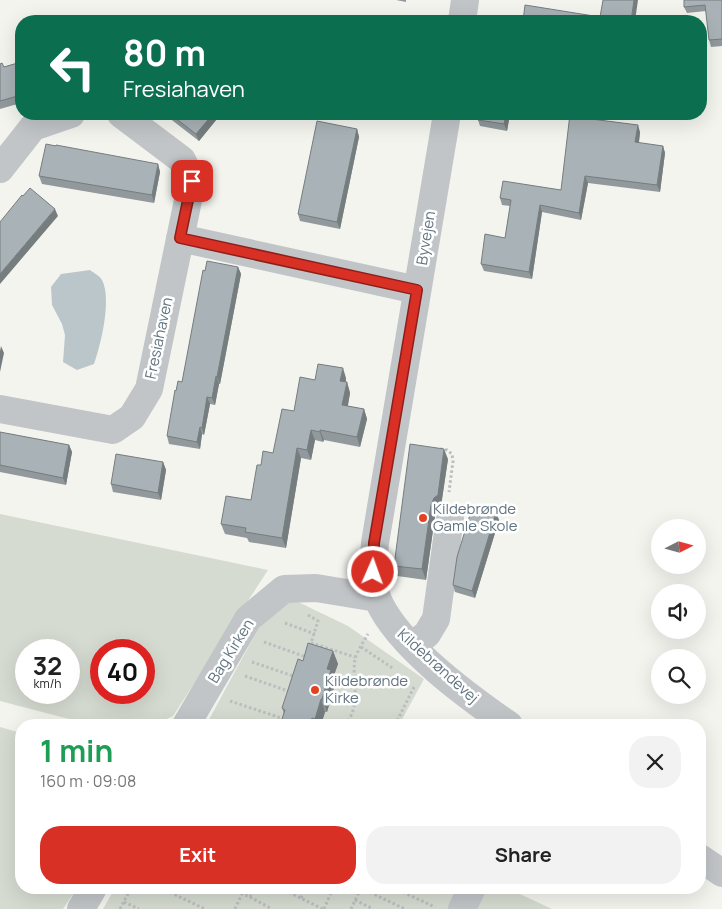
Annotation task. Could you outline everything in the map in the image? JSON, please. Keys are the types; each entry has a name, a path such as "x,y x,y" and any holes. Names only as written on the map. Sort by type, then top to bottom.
{"street":[{"path":"463,15 465,0"},
{"path":"0,169 33,127 53,120"},
{"name":"Fresiahaven","path":"0,408 113,430 132,417 149,390 192,181 182,160 129,120"},
{"name":"Byvejen","path":"378,600 373,572 374,543 445,120"},
{"path":"180,238 417,290"},
{"path":"412,646 427,634 436,619 450,518"},
{"name":"Bag Kirken","path":"190,719 248,619 284,589 316,588 378,600"},
{"name":"Kildebrøndevej","path":"378,600 395,630 425,659 500,719"},
{"path":"706,862 722,874"},
{"path":"81,909 90,894"},
{"path":"462,909 469,894"}],"path":[{"path":"438,449 447,450 452,454 453,461 449,495 450,518"},
{"path":"348,719 356,701 355,657 371,628 378,600"},
{"path":"302,612 318,622 304,664"},
{"path":"278,620 315,634"},
{"path":"258,640 306,657"},
{"path":"311,643 355,657"},
{"path":"361,647 400,673"},
{"path":"248,660 299,678"},
{"path":"240,674 294,693 301,671"},
{"path":"398,719 416,683"},
{"path":"227,700 281,719"},
{"path":"284,719 287,711"},
{"path":"120,909 128,894"},
{"path":"174,894 205,909"},
{"path":"235,909 242,894 272,909"},
{"path":"293,894 323,909 330,894"},
{"path":"301,898 303,894"},
{"path":"351,909 358,894"},
{"path":"374,894 405,909"},
{"path":"407,894 435,907"},
{"path":"355,900 373,909"},
{"path":"124,902 139,909"}],"shaded area":[{"path":"90,270 101,279 105,288 106,310 100,345 94,364 77,370 63,362 65,335 62,324 52,305 51,287 61,274"},
{"path":"0,514 268,570 173,716 167,719 69,719 0,701"},
{"path":"292,599 348,626 424,679 402,719 209,719 258,629"},
{"path":"0,727 15,731 15,894 73,894 63,909 0,909"},
{"path":"112,894 520,894 552,909 103,909"}],"building":[{"path":"603,0 634,0 632,15 600,15"},
{"path":"684,0 722,0 722,39 709,40 705,5 684,7"},
{"path":"525,5 588,15 524,15"},
{"path":"2,63 4,67 15,64 15,97 0,101 0,64"},
{"path":"178,120 208,120 196,134"},
{"path":"478,120 505,120 504,124"},
{"path":"569,120 599,120 638,125 635,142 663,146 657,185 585,176 579,213 540,205 529,272 481,264 485,234 505,238 511,200 500,198 503,181 561,190"},
{"path":"317,121 357,129 337,222 298,214"},
{"path":"46,144 158,164 152,195 39,176"},
{"path":"30,188 55,209 0,274 0,222"},
{"path":"207,261 238,267 217,377 212,398 207,397 202,428 200,427 197,442 167,436 175,390 178,381 182,382 203,270 205,271"},
{"path":"318,364 343,368 340,381 347,382 342,405 364,409 357,437 311,430 307,450 297,448 282,538 245,532 246,528 221,524 226,496 251,500 257,465 261,465 263,451 273,453 282,409 294,411 300,377 315,380"},
{"path":"0,432 69,445 63,478 0,465"},
{"name":"Kildebrønde Gamle Skole","path":"410,444 444,449 438,495 434,498 431,505 422,569 394,566"},
{"path":"116,454 163,462 158,493 111,484"},
{"path":"473,505 496,513 472,591 453,585 457,557"},
{"name":"Kildebrønde Kirke","path":"308,643 333,651 327,669 331,670 315,719 282,719 285,710 282,708 298,659 303,661"}],"place":[{"name":"Kildebrønde Gamle Skole","path":"423,518"},
{"name":"Kildebrønde Kirke","path":"315,690"}],"route":[{"path":"192,181 180,238 417,290 374,543 373,572"}]}
